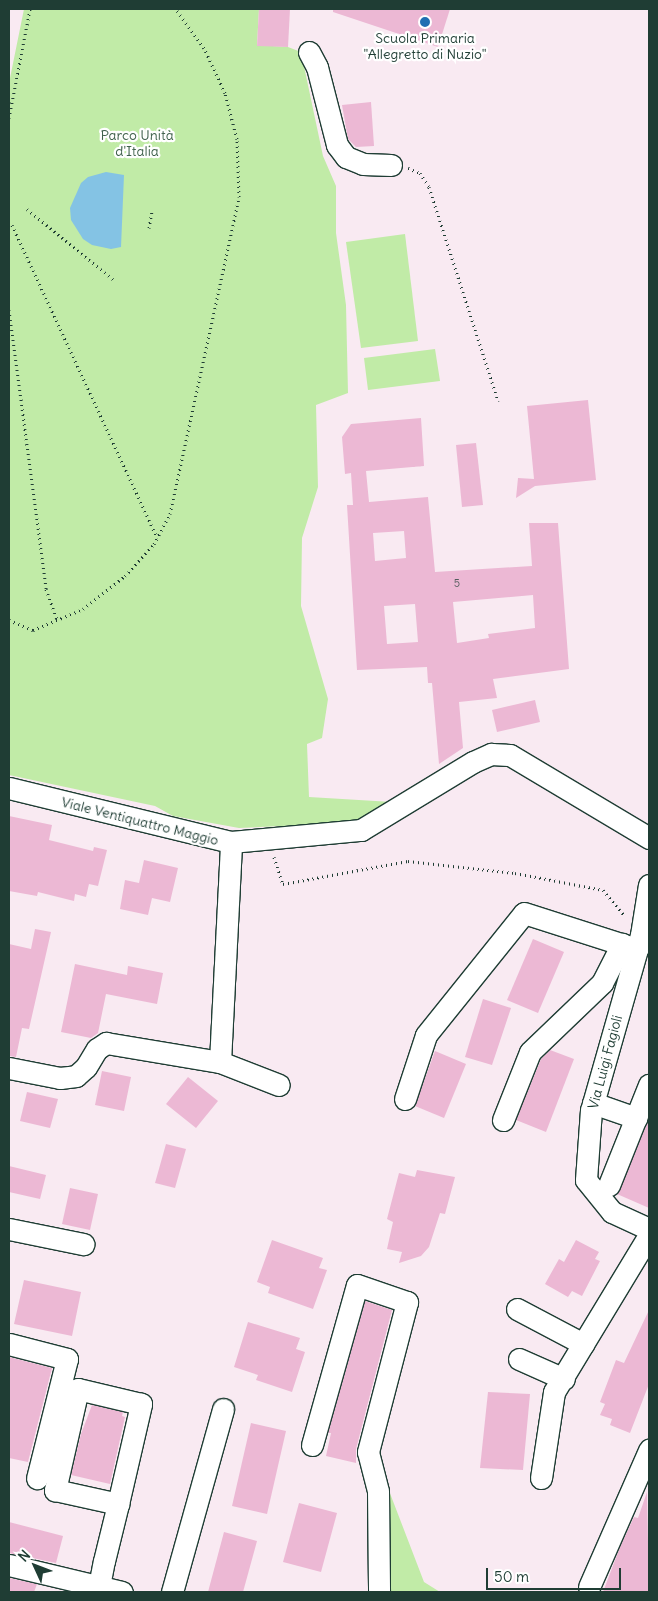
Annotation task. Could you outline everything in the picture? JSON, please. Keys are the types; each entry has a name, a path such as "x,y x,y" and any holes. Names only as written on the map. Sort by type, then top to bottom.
{"street":[{"path":"309,52 317,67 337,145 346,157 363,164 391,165"},
{"name":"Viale Ventiquattro Maggio","path":"9,788 231,842 268,837 361,830 491,754 510,755 649,838"},
{"path":"220,1062 231,842"},
{"name":"Via Luigi Fagioli","path":"649,885 637,948 593,1103 586,1180 612,1212 649,1229"},
{"path":"405,1099 426,1035 524,913 637,948 530,1052 503,1120"},
{"path":"10,1073 60,1078 76,1076 86,1067 97,1049 106,1043 220,1062 279,1085"},
{"path":"609,1185 649,1085"},
{"path":"593,1103 636,1118"},
{"path":"9,1229 83,1244"},
{"path":"541,1478 554,1392 564,1379 649,1235"},
{"path":"312,1445 357,1285 407,1302 368,1452 378,1491 380,1592"},
{"path":"517,1310 583,1344"},
{"path":"9,1344 67,1359 37,1478"},
{"path":"519,1359 564,1379"},
{"path":"99,1586 118,1504 141,1404 78,1389 55,1490 118,1504"},
{"path":"172,1592 223,1409"},
{"path":"589,1587 647,1460"},
{"path":"9,1564 122,1592"}],"path":[{"path":"9,118 30,9"},
{"path":"9,620 33,630 83,610 118,581 157,538 170,514 239,197 237,139 226,94 204,48 176,9"},
{"path":"391,165 420,173 429,187 498,401"},
{"path":"27,209 115,281"},
{"path":"148,228 152,211"},
{"path":"12,225 157,538"},
{"path":"9,310 46,589 56,620"},
{"path":"268,837 282,884 408,860 515,873 603,890 637,948"}],"green space":[{"name":"Parco Unità d'Italia","path":"24,9 259,9 257,45 288,47 301,52 323,156 336,186 336,233 346,305 348,393 316,405 318,487 302,538 301,606 328,699 322,738 307,744 309,797 392,802 350,823 239,828 173,816 155,806 9,775 9,83"},
{"path":"405,234 418,341 361,348 346,242"},
{"path":"435,349 440,381 368,390 364,358"},
{"path":"378,1462 424,1582 440,1592 387,1592"}],"water":[{"path":"106,172 124,175 121,247 111,249 92,245 83,239 71,220 70,208 81,183 88,177"}],"building":[{"path":"259,9 290,9 288,47 257,46"},
{"path":"333,9 450,9 438,47 333,12"},
{"path":"371,102 374,146 356,147 348,139 342,105"},
{"path":"588,400 596,480 535,486 516,498 518,478 534,479 527,406"},
{"path":"421,418 424,466 366,471 369,502 428,497 435,572 532,566 529,523 558,523 569,669 493,679 497,698 459,702 463,748 439,764 432,683 428,683 427,667 357,670 347,505 353,505 351,473 345,474 342,437 351,424","holes":["404,531 406,558 375,561 373,533","533,595 535,628 488,634 489,638 457,643 453,602","415,604 418,642 387,644 384,606"]},
{"path":"476,443 483,505 462,507 456,445"},
{"path":"535,700 540,722 497,732 492,710"},
{"path":"9,816 52,825 49,840 93,851 94,847 107,850 98,886 89,884 86,897 75,894 74,901 38,892 37,896 9,891"},
{"path":"144,860 178,868 170,902 152,898 148,915 120,909 125,880 139,883"},
{"path":"35,929 51,932 29,1029 22,1028 16,1057 9,1056 9,944 31,949"},
{"path":"533,939 564,952 538,1013 507,1000"},
{"path":"75,964 127,975 128,966 163,973 157,1004 106,994 98,1033 91,1038 61,1032"},
{"path":"483,999 511,1008 492,1065 465,1057"},
{"path":"550,1050 574,1059 546,1132 516,1120 541,1059"},
{"path":"435,1051 466,1064 444,1118 415,1106"},
{"path":"102,1071 131,1077 124,1111 95,1105"},
{"path":"188,1077 218,1101 196,1128 166,1104"},
{"path":"27,1092 58,1099 50,1128 20,1121"},
{"path":"649,1119 649,1208 617,1194"},
{"path":"166,1144 186,1149 175,1188 155,1183"},
{"path":"9,1166 46,1175 40,1199 9,1192"},
{"path":"417,1170 455,1177 445,1214 440,1213 429,1247 421,1256 399,1263 402,1252 387,1249 393,1222 387,1219 399,1173 415,1177"},
{"path":"70,1188 98,1194 90,1230 62,1224"},
{"path":"272,1240 323,1258 319,1268 327,1270 313,1309 268,1293 270,1287 257,1282"},
{"path":"576,1240 599,1252 595,1259 600,1261 582,1296 572,1291 568,1297 545,1284 559,1259 564,1262"},
{"path":"24,1280 81,1292 72,1336 14,1324"},
{"path":"365,1301 392,1310 356,1449 356,1463 326,1456 331,1433 328,1433"},
{"path":"649,1310 649,1384 630,1433 610,1425 612,1419 600,1415 605,1404 600,1402 616,1360 624,1363"},
{"path":"248,1322 300,1338 296,1349 305,1352 292,1392 256,1380 258,1375 234,1367"},
{"path":"9,1357 52,1368 28,1462 9,1458"},
{"path":"488,1392 530,1394 523,1470 480,1468"},
{"path":"92,1405 123,1412 122,1416 125,1417 110,1484 71,1475 81,1434"},
{"path":"251,1423 286,1431 267,1514 232,1506"},
{"path":"647,1492 649,1592 603,1592 620,1547 634,1517 638,1518"},
{"path":"299,1503 337,1513 321,1572 283,1562"},
{"path":"9,1522 63,1536 56,1563 9,1553"},
{"path":"224,1532 257,1541 243,1592 208,1592"},
{"path":"9,1578 37,1584 34,1592 9,1592"}],"place":[{"name":"Scuola Primaria \"Allegretto di Nuzio\"","path":"425,22"}]}
